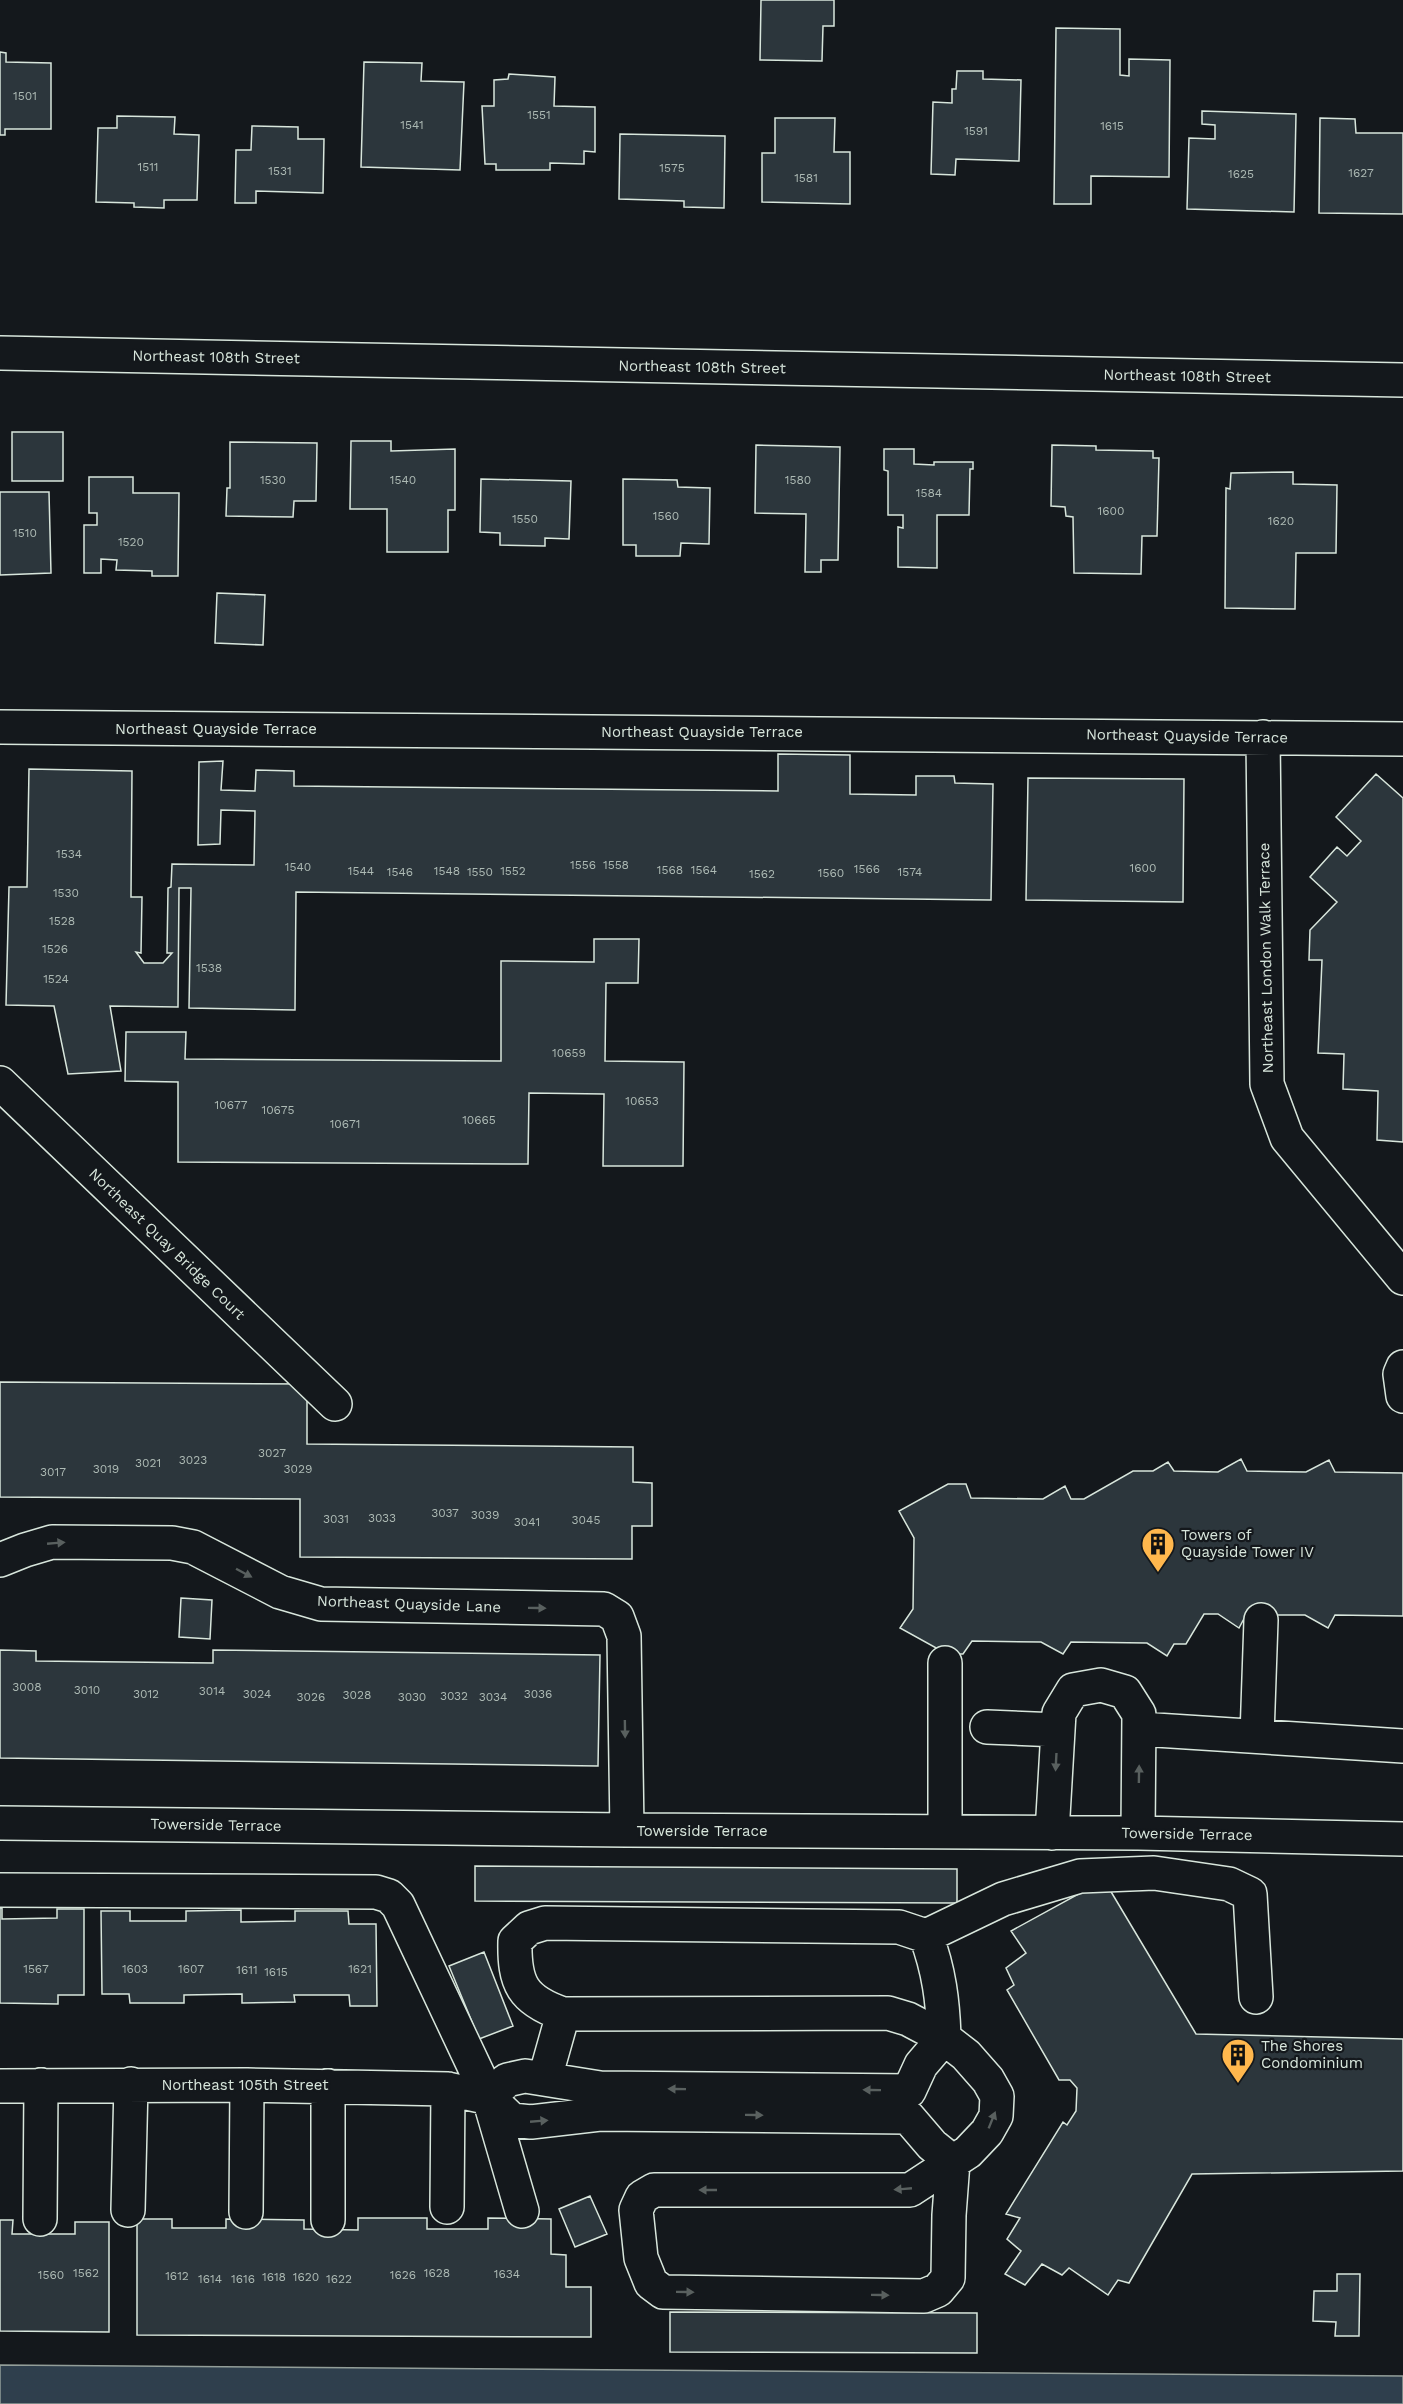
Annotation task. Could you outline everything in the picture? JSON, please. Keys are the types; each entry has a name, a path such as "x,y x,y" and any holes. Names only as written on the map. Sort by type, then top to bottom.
{"street":[{"name":"Northeast 108th Street","path":"0,353 1403,380"},
{"name":"Northeast Quayside Terrace","path":"0,727 1263,736 1403,739"},
{"name":"Northeast London Walk Terrace","path":"1263,736 1267,1084 1287,1138 1403,1278"},
{"name":"Northeast Quay Bridge Court","path":"0,1083 334,1404"},
{"path":"1403,1367 1400,1374 1403,1396"},
{"name":"Northeast Quayside Lane","path":"0,1560 52,1542 172,1543 193,1547 280,1592 321,1604 604,1609 617,1617 624,1636 627,1830"},
{"path":"1257,1736 1261,1620"},
{"path":"945,1663 945,1832"},
{"path":"1052,1833 1059,1713 1073,1690 1101,1685 1125,1692 1139,1714 1138,1833"},
{"path":"987,1727 1058,1730"},
{"path":"1140,1729 1403,1746"},
{"name":"Towerside Terrace","path":"0,1823 1138,1833 1403,1839"},
{"path":"953,2162 948,2278 938,2290 924,2296 663,2292 651,2283 641,2258 636,2210 642,2197 654,2190 910,2190 968,2152 987,2132 996,2116 997,2096 988,2080 966,2055 944,2038 908,2019 888,2013 563,2014 542,2007 526,1994 515,1966 515,1941 529,1929 545,1923 899,1927 926,1936 1004,1899 1080,1876 1154,1873 1229,1884 1250,1894 1256,1997"},
{"path":"0,1890 376,1892 389,1896 398,1905 489,2098 522,2211"},
{"path":"926,1936 935,1960 942,1997 944,2038 921,2065 908,2104 932,2145 953,2162"},
{"path":"545,2078 563,2014"},
{"path":"489,2098 507,2080 525,2076 600,2088 908,2104"},
{"path":"128,2210 131,2084"},
{"name":"Northeast 105th Street","path":"0,2086 131,2084 328,2086 448,2089 489,2098"},
{"path":"40,2219 41,2085"},
{"path":"246,2212 247,2085"},
{"path":"328,2086 328,2220"},
{"path":"447,2207 448,2089"},
{"path":"489,2098 512,2120 531,2122 600,2114 908,2104"}],"water":[{"path":"0,2365 1403,2376 1403,2404 0,2404"}],"building":[{"path":"761,0 834,0 834,26 823,26 822,61 760,60"},
{"path":"1056,28 1120,29 1120,75 1129,76 1129,59 1170,60 1169,177 1091,176 1091,204 1054,204"},
{"path":"0,52 6,53 6,62 51,63 51,129 5,129 5,135 0,135"},
{"path":"364,62 422,63 421,81 464,82 460,170 361,167"},
{"path":"957,71 983,71 983,79 1021,80 1019,161 956,159 955,175 931,174 933,102 952,103 952,89 956,89"},
{"path":"509,74 555,77 554,106 595,107 595,152 584,151 584,164 550,163 550,170 496,170 496,164 485,164 482,106 494,106 494,80 508,79"},
{"path":"1202,111 1296,114 1294,212 1187,209 1189,138 1215,139 1215,125 1202,124"},
{"path":"117,116 175,117 174,134 199,135 197,200 164,200 164,208 134,207 134,203 96,202 98,128 117,128"},
{"path":"775,118 835,118 834,152 850,152 850,204 762,202 762,153 775,153"},
{"path":"1320,118 1355,119 1356,133 1403,133 1403,214 1319,213"},
{"path":"252,126 298,127 298,139 324,139 323,193 256,191 256,203 235,203 236,150 251,150"},
{"path":"620,134 725,136 724,208 684,207 684,201 619,199"},
{"path":"12,432 63,432 63,481 12,481"},
{"path":"351,441 391,441 391,451 455,449 455,510 448,510 448,552 387,552 387,509 350,509"},
{"path":"230,442 317,443 316,501 294,501 293,517 226,516 227,488 230,488"},
{"path":"756,445 840,447 838,560 821,560 821,572 805,572 806,514 755,513"},
{"path":"1052,445 1096,446 1096,450 1153,451 1153,458 1159,458 1157,536 1142,536 1141,574 1074,573 1073,517 1066,516 1065,507 1051,506"},
{"path":"884,449 914,449 914,464 973,462 973,469 970,469 969,515 937,515 937,568 898,567 898,527 903,528 903,515 888,515 888,471 884,470"},
{"path":"1293,472 1293,484 1337,485 1336,553 1296,553 1295,609 1225,608 1226,488 1230,489 1231,473"},
{"path":"89,477 133,477 133,493 179,493 178,576 152,576 152,571 116,570 117,560 101,559 101,573 84,573 84,525 97,525 97,513 89,513"},
{"path":"481,479 571,481 569,539 545,538 545,546 500,545 500,533 480,532"},
{"path":"623,479 677,480 678,487 710,488 709,544 681,543 680,556 636,556 636,545 623,545"},
{"path":"0,492 49,492 51,573 0,575"},
{"path":"217,593 265,595 263,645 215,643"},
{"path":"778,754 850,755 850,794 916,795 916,776 954,776 955,783 993,784 991,900 296,892 295,1010 189,1008 191,888 179,888 178,1007 110,1006 121,1071 68,1074 54,1006 6,1005 9,887 27,887 29,769 132,771 131,897 142,897 141,953 136,952 144,963 163,963 172,953 167,953 168,888 171,887 172,864 254,865 255,811 221,810 220,844 198,845 199,762 223,761 221,790 255,791 256,770 294,771 294,786 778,791"},
{"path":"1376,774 1403,798 1403,1142 1377,1140 1378,1091 1343,1089 1344,1054 1318,1053 1322,960 1309,960 1310,930 1337,902 1310,877 1337,847 1347,856 1361,841 1336,817"},
{"path":"1028,778 1184,779 1183,902 1026,900"},
{"path":"594,939 639,939 638,983 606,983 605,1061 684,1062 683,1166 603,1166 604,1094 529,1093 528,1164 178,1162 178,1082 125,1081 126,1032 186,1032 185,1059 501,1061 501,961 594,962"},
{"path":"0,1382 307,1384 307,1444 633,1447 633,1482 652,1483 652,1526 632,1526 632,1559 300,1557 300,1499 0,1497"},
{"name":"Towers of Quayside Tower IV","path":"1241,1459 1247,1471 1306,1472 1329,1460 1335,1472 1403,1473 1403,1616 1335,1615 1328,1628 1305,1615 1246,1615 1239,1628 1218,1614 1204,1614 1186,1644 1174,1644 1167,1656 1147,1643 1071,1642 1063,1654 1041,1642 972,1641 963,1654 947,1654 900,1628 913,1609 914,1538 899,1511 948,1484 966,1484 971,1498 1043,1499 1065,1486 1071,1499 1084,1499 1133,1471 1153,1471 1168,1462 1174,1471 1218,1472"},
{"path":"181,1598 212,1600 210,1639 179,1637"},
{"path":"0,1650 36,1651 36,1661 213,1663 213,1650 600,1655 598,1766 0,1758"},
{"path":"475,1866 957,1869 957,1903 475,1901"},
{"name":"The Shores Condominium","path":"1104,1880 1196,2034 1403,2039 1403,2171 1192,2174 1129,2283 1118,2280 1108,2295 1069,2268 1062,2275 1042,2264 1025,2285 1005,2274 1021,2251 1007,2239 1020,2218 1006,2214 1063,2122 1067,2125 1076,2111 1077,2088 1070,2080 1059,2080 1007,1990 1014,1985 1006,1968 1026,1953 1011,1931"},
{"path":"0,1908 2,1908 2,1919 57,1918 57,1909 84,1909 84,1995 58,1995 58,2004 0,2003"},
{"path":"241,1910 241,1922 295,1921 295,1911 348,1911 349,1924 376,1924 377,2006 350,2006 349,1995 294,1995 295,2002 242,2003 242,1994 184,1995 184,2003 130,2003 129,1994 102,1994 101,1911 130,1911 130,1921 186,1921 186,1911"},
{"path":"484,1952 513,2026 479,2039 449,1966"},
{"path":"590,2196 607,2234 575,2247 559,2209"},
{"path":"358,2218 427,2218 427,2229 488,2229 488,2218 551,2219 551,2254 566,2255 566,2287 591,2287 591,2337 137,2335 137,2219 172,2219 172,2228 226,2228 226,2219 304,2220 304,2229 358,2230"},
{"path":"0,2220 13,2220 12,2234 75,2234 75,2222 109,2222 109,2332 0,2331"},
{"path":"1337,2274 1360,2274 1359,2336 1335,2336 1336,2322 1313,2321 1314,2291 1337,2291"},
{"path":"670,2312 977,2313 977,2353 670,2352"}],"place":[{"name":"Towers of Quayside Tower IV","path":"1158,1573"},
{"name":"The Shores Condominium","path":"1238,2084"}]}
